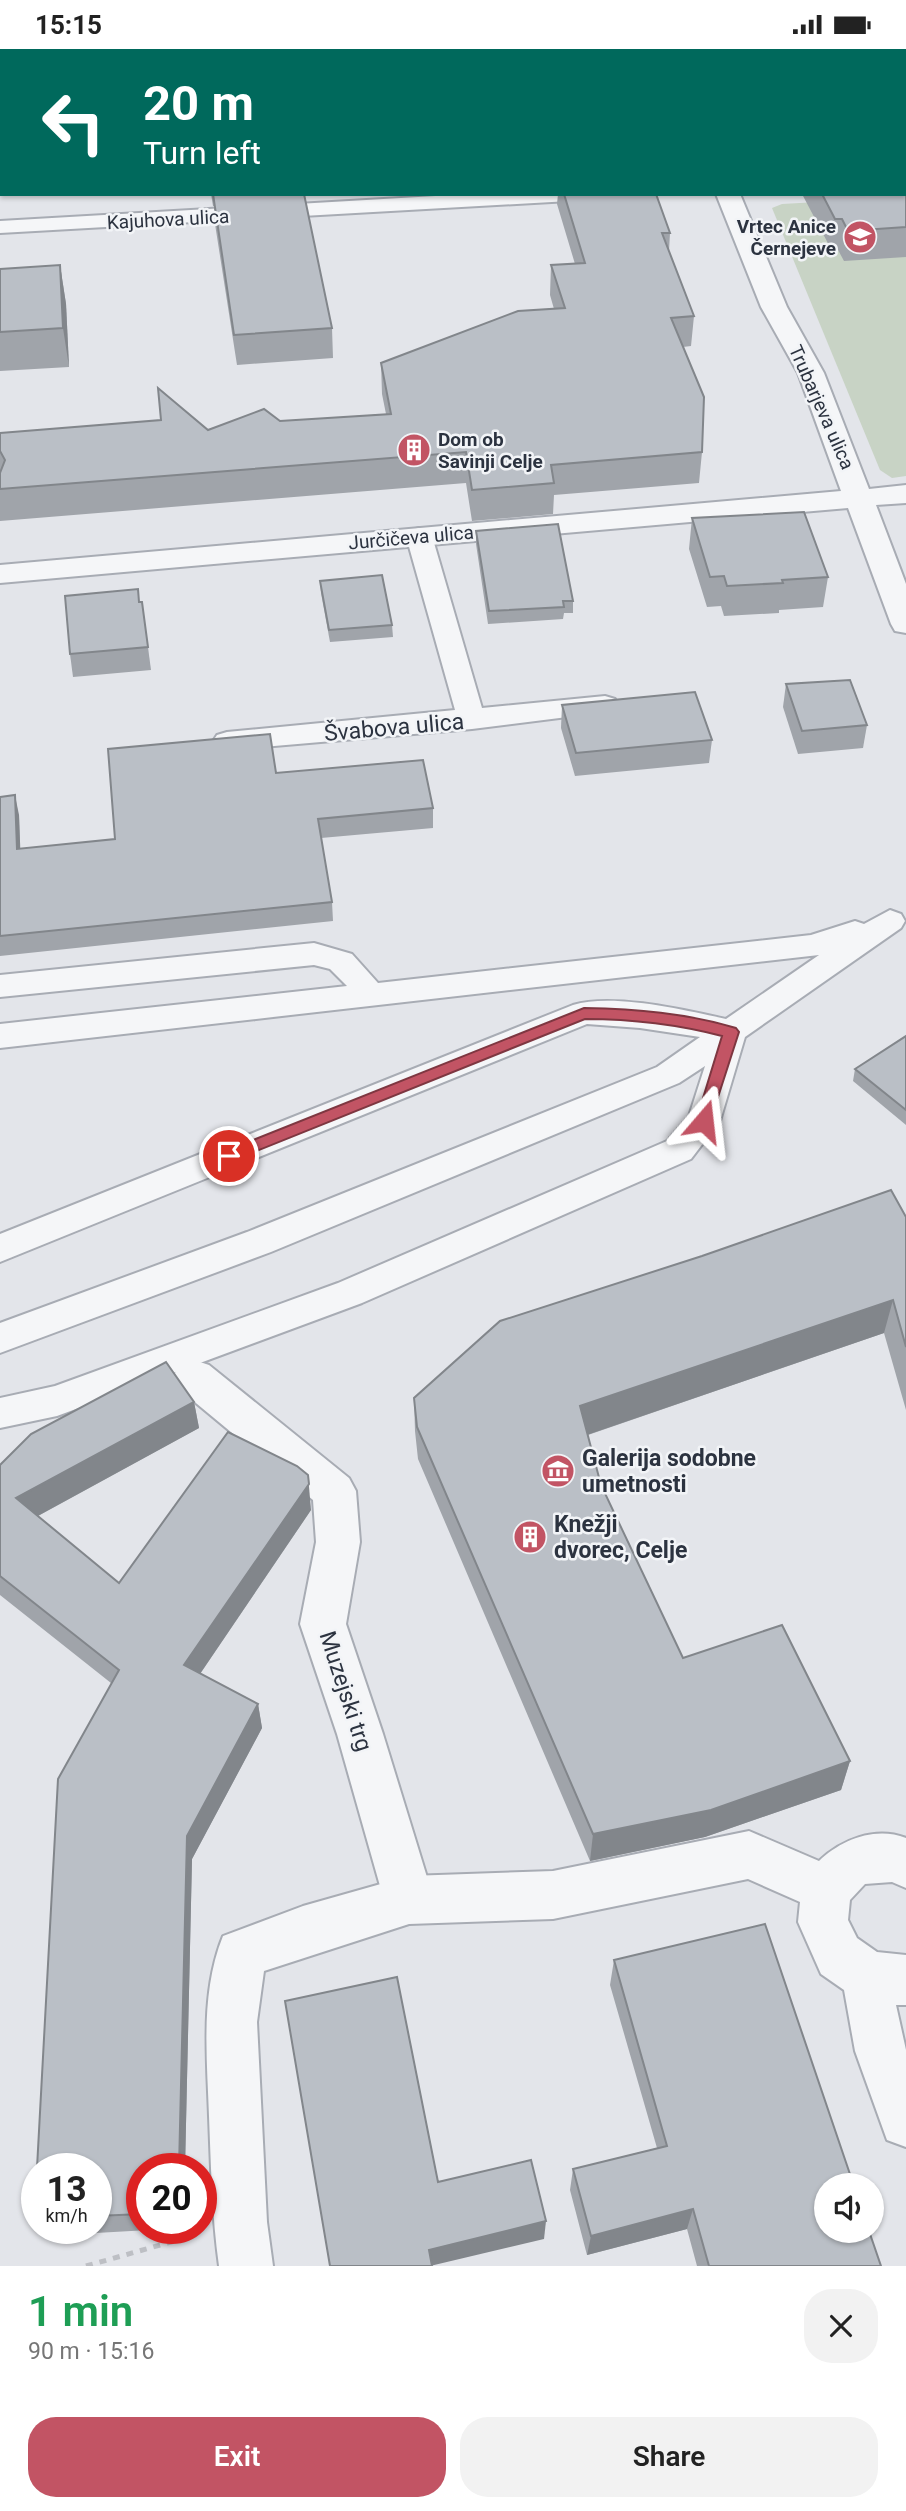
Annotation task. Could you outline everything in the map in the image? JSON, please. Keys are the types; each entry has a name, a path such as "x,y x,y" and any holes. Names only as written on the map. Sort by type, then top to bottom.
{"street":[{"name":"Trubarjeva ulica","path":"729,196 774,307 811,373 906,624"},
{"name":"Jurčičeva ulica","path":"0,574 906,494"},
{"name":"Muzejski trg","path":"194,1377 334,1491 338,1542 323,1624 409,1900"},
{"path":"243,2244 230,2022 241,1955 303,1931 409,1900 553,1895 749,1855 826,1889"},
{"path":"906,1864 897,1858 854,1861 826,1889 823,1922 839,1956 888,1978 869,2003 886,2070 906,2121"}],"lane":[{"name":"Kajuhova ulica","path":"0,227 551,196"},
{"path":"419,536 472,720"},
{"name":"Švabova ulica","path":"196,744 472,720 634,702"},
{"path":"0,1036 813,946 898,915"},
{"path":"0,1338 259,1242 668,1075 898,915"},
{"path":"0,986 314,954 333,955 351,969 371,996"},
{"path":"0,1248 584,1013 632,1014 682,1020 731,1032"},
{"path":"0,1413 57,1401 350,1293 679,1150 704,1121 731,1032"}],"path":[{"path":"86,2266 243,2244"}],"green space":[{"path":"906,197 906,476 892,478 880,470 772,208 782,204"}],"building":[{"path":"213,196 304,196 332,328 234,335"},
{"path":"565,196 657,196 670,233 662,233 694,316 671,318 704,397 702,452 551,465 554,483 472,490 466,452 0,489 0,473 5,460 0,451 0,433 161,420 158,388 208,430 264,409 280,421 391,414 381,363 518,311 565,308 551,265 585,263"},
{"path":"823,196 906,196 906,227 848,231 842,219 835,219"},
{"path":"60,265 63,328 0,332 0,269"},
{"path":"804,512 828,577 727,586 724,576 710,577 692,518"},
{"path":"558,524 573,601 563,601 564,607 489,611 476,531"},
{"path":"382,575 392,625 329,630 320,581"},
{"path":"138,589 148,647 70,654 65,596"},
{"path":"850,680 867,725 802,731 786,684"},
{"path":"695,692 712,740 576,753 562,705"},
{"path":"270,734 276,773 423,760 433,808 318,819 332,902 0,936 0,797 15,795 17,849 115,839 108,749"},
{"path":"906,1036 906,1110 855,1069"},
{"name":"Knežji dvorec, Celje","path":"891,1190 906,1217 906,1347 893,1300 580,1406 601,1485 683,1658 782,1625 850,1761 711,1810 593,1834 417,1427 414,1398 500,1321 702,1256"},
{"path":"166,1362 194,1402 16,1498 119,1583 228,1432 297,1466 308,1475 309,1484 184,1665 258,1704 187,1836 179,2153 126,2153 126,2215 112,2215 112,2153 38,2153 58,1779 119,1670 0,1576 0,1465 31,1434"},
{"path":"765,1924 850,2173 814,2173 814,2243 873,2243 881,2266 709,2266 693,2209 591,2236 573,2169 667,2146 614,1960"},
{"path":"397,1977 438,2182 531,2160 546,2221 429,2250 432,2266 330,2266 285,2001"}],"place":[{"name":"Vrtec Anice Černejeve","path":"860,237"},
{"name":"Dom ob Savinji Celje","path":"414,450"},
{"name":"Galerija sodobne umetnosti","path":"558,1471"},
{"name":"Knežji dvorec, Celje","path":"530,1537"}],"route":[{"path":"229,1156 584,1013 632,1014 682,1020 731,1032 704,1121"}]}
